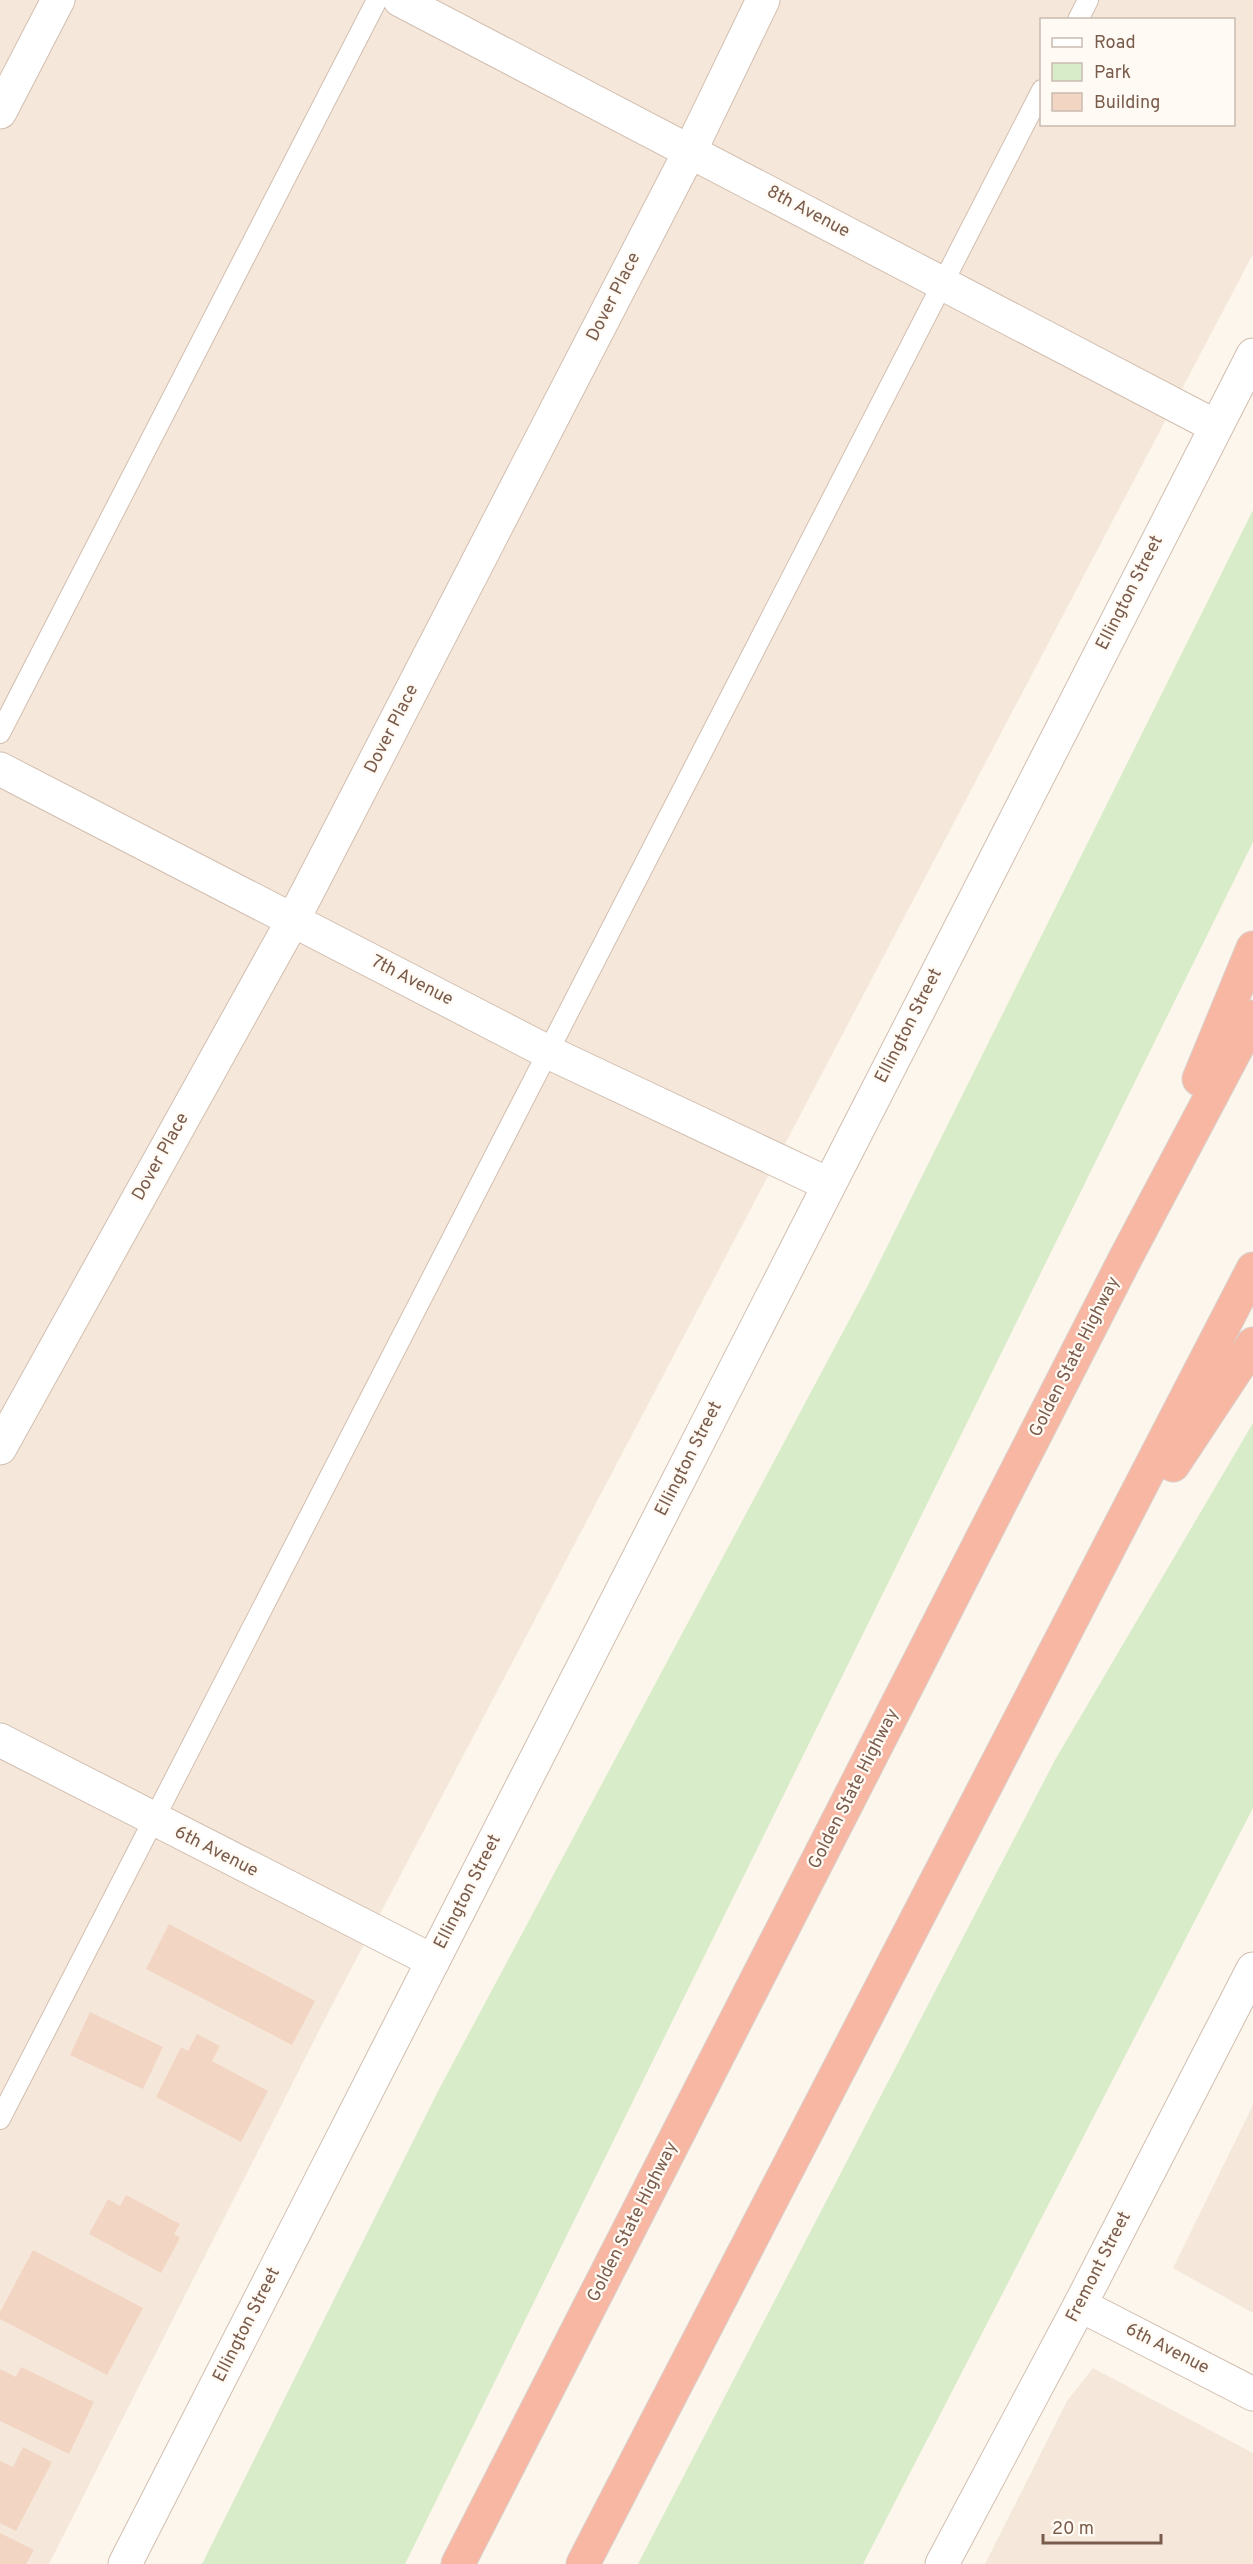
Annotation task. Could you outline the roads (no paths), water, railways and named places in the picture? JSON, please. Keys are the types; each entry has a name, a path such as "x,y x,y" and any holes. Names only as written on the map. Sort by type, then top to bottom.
{"highway":[{"path":"1125,1259 1253,948"},
{"name":"Golden State Highway","path":"458,2564 1125,1259 1253,1017"},
{"path":"583,2564 1253,1269"},
{"path":"1078,1610 1253,1344"}],"street":[{"path":"0,112 57,0"},
{"name":"8th Avenue","path":"400,0 1215,426"},
{"name":"Dover Place","path":"0,1448 293,920 690,151 763,0"},
{"name":"Ellington Street","path":"125,2564 1253,355"},
{"name":"7th Avenue","path":"0,769 548,1052 828,1184"},
{"name":"6th Avenue","path":"0,1740 433,1961"},
{"name":"Fremont Street","path":"942,2564 1080,2304 1253,1969"},
{"name":"6th Avenue","path":"1080,2304 1253,2394"}],"lane":[{"path":"0,733 376,0"},
{"path":"1079,18 1088,0"},
{"path":"0,2119 1040,92"}]}
